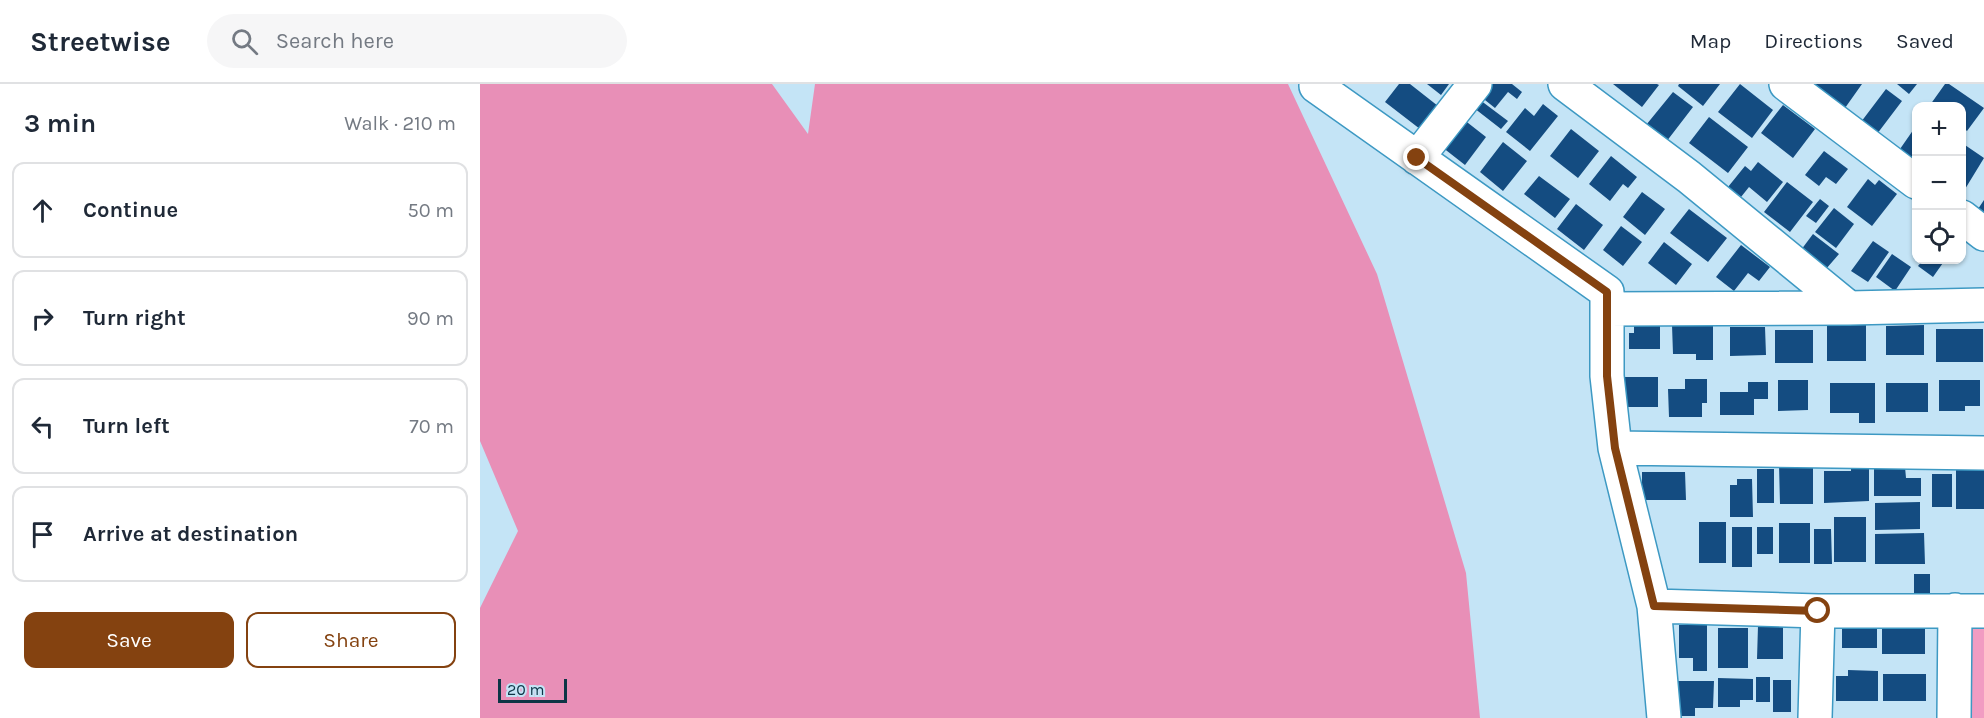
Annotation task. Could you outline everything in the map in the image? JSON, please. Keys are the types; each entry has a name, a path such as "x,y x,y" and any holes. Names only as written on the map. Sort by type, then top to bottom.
{"street":[{"path":"1318,84 1316,86 1607,292 1607,376 1615,448 1654,606 1664,718"},
{"path":"1417,158 1475,84"},
{"path":"1565,84 1689,177 1848,308"},
{"path":"1786,84 1912,179"},
{"path":"1966,220 1984,234"},
{"path":"1607,309 1984,305"},
{"path":"1615,448 1984,453"},
{"path":"1654,606 1818,611 1970,610 1954,718"},
{"path":"1815,718 1818,611"}],"shaded area":[{"path":"480,84 772,84 808,134 815,84 1288,84 1377,274 1466,573 1480,718 480,718 480,608 518,531 480,441"},
{"path":"1966,618 1984,619 1984,718 1966,718"}],"building":[{"path":"1399,84 1410,84 1438,106 1420,129 1385,102"},
{"path":"1427,84 1449,84 1441,95"},
{"path":"1490,84 1512,84 1522,92 1517,99 1508,92 1495,108 1480,96"},
{"path":"1613,84 1657,84 1659,85 1642,107"},
{"path":"1679,84 1720,84 1703,106 1678,86"},
{"path":"1740,84 1773,110 1752,138 1718,112"},
{"path":"1811,84 1862,84 1845,108"},
{"path":"1897,84 1917,84 1909,94"},
{"path":"1945,84 1949,84 1984,108 1967,131 1966,102 1932,102"},
{"path":"1886,89 1902,101 1877,134 1861,122"},
{"path":"1673,92 1693,107 1663,146 1642,130"},
{"path":"1480,100 1508,121 1501,129 1474,108"},
{"path":"1543,104 1558,116 1530,151 1506,132 1525,108 1534,116"},
{"path":"1783,105 1815,129 1793,158 1761,133"},
{"path":"1709,117 1748,147 1728,173 1689,143"},
{"path":"1463,119 1486,137 1465,165 1442,147"},
{"path":"1571,129 1599,151 1578,178 1550,156"},
{"path":"1912,132 1912,158 1900,149"},
{"path":"1503,142 1527,161 1503,191 1480,172"},
{"path":"1966,146 1984,158 1966,187"},
{"path":"1824,151 1848,169 1836,184 1826,177 1819,186 1805,175"},
{"path":"1611,156 1637,177 1628,188 1623,184 1610,201 1589,184"},
{"path":"1758,162 1783,182 1767,202 1749,187 1741,197 1728,187 1745,166 1751,171"},
{"path":"1539,176 1570,199 1555,218 1524,194"},
{"path":"1868,179 1875,185 1879,180 1897,194 1872,226 1847,207"},
{"path":"1787,182 1813,202 1790,232 1764,212"},
{"path":"1642,192 1665,209 1645,235 1623,217"},
{"path":"1820,199 1829,206 1816,223 1806,216"},
{"path":"1984,200 1984,214 1978,209"},
{"path":"1576,204 1603,225 1584,250 1557,229"},
{"path":"1834,208 1854,224 1836,248 1815,232"},
{"path":"1689,209 1727,238 1708,262 1670,233"},
{"path":"1621,226 1642,242 1623,266 1603,250"},
{"path":"1813,234 1839,254 1826,269 1801,250"},
{"path":"1873,241 1889,252 1868,282 1851,271"},
{"path":"1664,242 1692,264 1676,285 1648,263"},
{"path":"1741,245 1770,267 1759,281 1748,273 1734,291 1716,277"},
{"path":"1892,254 1911,267 1895,291 1876,277"},
{"path":"1920,264 1942,264 1933,277 1918,266"},
{"path":"1634,322 1660,322 1660,349 1629,349 1629,333 1634,333"},
{"path":"1827,324 1866,324 1866,361 1827,361"},
{"path":"1672,325 1713,325 1713,360 1696,360 1696,354 1673,354"},
{"path":"1924,325 1924,355 1886,355 1886,326"},
{"path":"1730,327 1765,327 1766,355 1730,356"},
{"path":"1936,329 1983,329 1983,362 1936,362"},
{"path":"1775,330 1813,330 1813,363 1775,363"},
{"path":"1625,377 1658,377 1658,407 1625,407"},
{"path":"1685,379 1707,379 1707,403 1702,403 1702,417 1669,417 1668,389 1685,389"},
{"path":"1778,380 1808,380 1808,410 1778,411"},
{"path":"1939,380 1980,380 1980,406 1965,406 1965,411 1939,411"},
{"path":"1748,382 1768,382 1768,399 1754,399 1754,415 1720,415 1720,392 1748,392"},
{"path":"1830,383 1875,383 1875,423 1859,423 1859,413 1830,413"},
{"path":"1886,383 1928,383 1928,412 1886,412"},
{"path":"1813,464 1813,504 1780,504 1779,465"},
{"path":"1851,464 1869,464 1869,501 1824,503 1824,471 1851,471"},
{"path":"1874,467 1905,467 1906,478 1921,478 1921,496 1874,496"},
{"path":"1757,469 1774,469 1774,503 1757,503"},
{"path":"1956,469 1984,469 1984,509 1956,509"},
{"path":"1642,472 1685,472 1686,500 1642,500"},
{"path":"1932,474 1952,474 1952,507 1932,507"},
{"path":"1737,479 1752,479 1753,517 1730,517 1730,485 1737,485"},
{"path":"1920,502 1920,529 1875,530 1875,503"},
{"path":"1834,517 1866,517 1866,562 1834,562"},
{"path":"1699,522 1726,522 1726,563 1699,563"},
{"path":"1779,523 1810,523 1810,563 1779,563"},
{"path":"1732,527 1752,527 1752,567 1732,567"},
{"path":"1757,527 1773,527 1773,554 1757,554"},
{"path":"1814,529 1831,529 1832,564 1814,564"},
{"path":"1924,533 1925,564 1875,564 1875,534"},
{"path":"1914,574 1930,574 1930,596 1914,596"},
{"path":"1842,624 1877,624 1877,648 1842,648"},
{"path":"1679,625 1707,625 1707,671 1693,671 1693,658 1679,658"},
{"path":"1758,626 1783,627 1783,659 1757,659"},
{"path":"1718,628 1748,628 1748,668 1718,668"},
{"path":"1882,629 1925,629 1925,654 1882,654"},
{"path":"1848,670 1878,671 1878,701 1836,701 1836,676 1848,676"},
{"path":"1883,674 1926,674 1926,701 1883,701"},
{"path":"1756,677 1770,677 1770,702 1756,702"},
{"path":"1718,678 1753,679 1753,700 1740,700 1740,707 1718,707"},
{"path":"1773,680 1791,680 1791,712 1773,712"},
{"path":"1670,681 1714,681 1713,708 1695,708 1695,716 1670,716"}],"route":[{"path":"1417,158 1607,292 1607,376 1615,448 1654,606 1818,611"}]}
